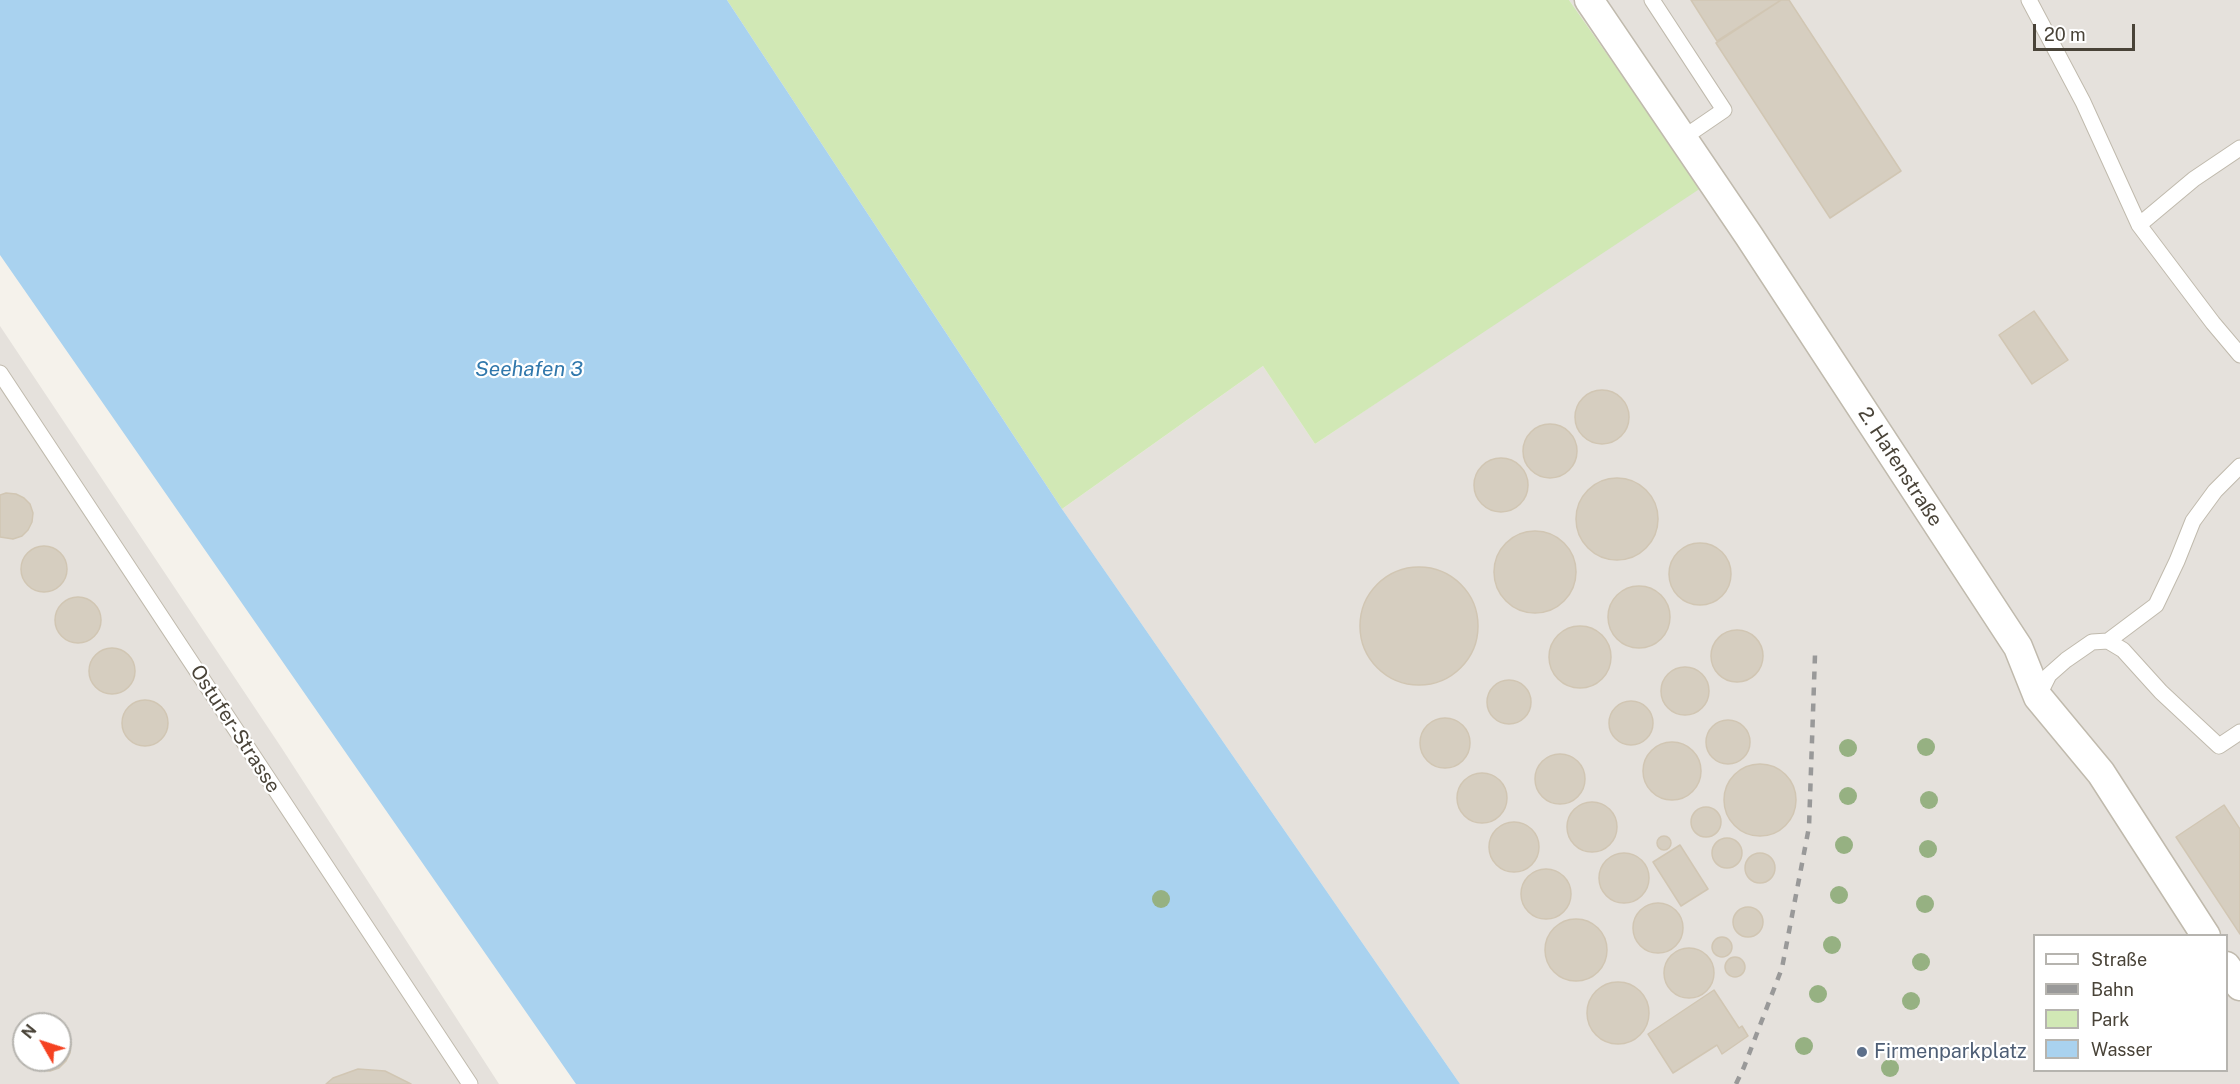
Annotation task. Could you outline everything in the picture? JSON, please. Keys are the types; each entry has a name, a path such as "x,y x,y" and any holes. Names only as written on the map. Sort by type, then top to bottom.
{"street":[{"name":"2. Hafenstraße","path":"1589,0 1683,138 2018,647 2038,697 2101,773 2205,934"},
{"path":"2228,969 2240,986"}],"lane":[{"path":"1652,0 1724,110 1683,138"},
{"path":"2029,0 2083,102 2139,225 2240,355"},
{"path":"2139,225 2194,179 2240,148"},
{"name":"Ostufer-Strasse","path":"0,373 470,1084"},
{"path":"2038,697 2049,675 2066,660 2092,642 2108,641 2156,604 2193,521 2215,491 2240,466"},
{"path":"2108,641 2123,650 2161,692 2219,746 2240,732"}],"shaded area":[{"path":"1569,0 2240,0 2240,1084 1460,1084 1062,509 1263,366 1315,444 1439,361 1675,152"},
{"path":"0,326 281,747 499,1084 0,1084"}],"green space":[{"path":"727,0 1569,0 1701,188 1315,444 1263,366 1062,509"}],"water":[{"name":"Seehafen 3","path":"0,0 727,0 1062,509 1460,1084 576,1084 0,255"}],"building":[{"path":"1691,0 1781,0 1717,41"},
{"path":"1781,0 1789,0 1901,171 1830,218 1716,43"},
{"path":"2034,311 2068,360 2032,384 1999,335"},
{"path":"1602,390 1612,392 1621,398 1627,407 1629,417 1627,427 1621,436 1612,442 1602,444 1592,442 1583,436 1577,427 1575,417 1577,407 1583,398 1592,392"},
{"path":"1550,424 1560,426 1569,432 1575,441 1577,451 1575,461 1569,470 1560,476 1550,478 1540,476 1531,470 1525,461 1523,451 1525,441 1531,432 1540,426"},
{"path":"1501,458 1511,460 1520,466 1526,475 1528,485 1526,495 1520,504 1511,510 1501,512 1491,510 1482,504 1476,495 1474,485 1476,475 1482,466 1491,460"},
{"path":"1609,478 1625,478 1640,485 1651,496 1658,511 1655,535 1646,548 1625,560 1609,560 1594,553 1583,542 1576,527 1576,511 1583,496 1594,485"},
{"path":"6,493 24,498 30,504 33,513 28,530 22,536 13,539 0,537 0,495"},
{"path":"1527,531 1543,531 1558,538 1569,549 1576,564 1573,588 1564,601 1543,613 1527,613 1512,606 1501,595 1494,580 1494,564 1501,549 1512,538"},
{"path":"1694,543 1706,543 1722,552 1729,562 1731,574 1729,586 1722,596 1706,605 1694,605 1683,600 1674,591 1669,580 1669,568 1674,557 1683,548"},
{"path":"44,546 60,553 67,569 60,585 44,592 28,585 21,569 28,553"},
{"path":"1419,567 1430,568 1452,577 1468,593 1477,615 1477,637 1468,659 1452,675 1430,684 1419,685 1408,684 1386,675 1370,659 1361,637 1360,626 1361,615 1370,593 1386,577 1408,568"},
{"path":"1633,586 1645,586 1661,595 1668,605 1670,617 1668,629 1661,639 1645,648 1633,648 1622,643 1613,634 1608,623 1608,611 1613,600 1622,591"},
{"path":"78,597 94,604 101,620 94,636 78,643 62,636 55,620 62,604"},
{"path":"1574,626 1586,626 1602,635 1609,645 1611,657 1609,669 1602,679 1586,688 1574,688 1563,683 1554,674 1549,663 1549,651 1554,640 1563,631"},
{"path":"1737,630 1747,632 1755,638 1761,646 1763,656 1761,666 1755,674 1747,680 1737,682 1727,680 1719,674 1713,666 1711,656 1713,646 1719,638 1727,632"},
{"path":"112,648 128,655 135,671 128,687 112,694 96,687 89,671 96,655"},
{"path":"1680,667 1690,667 1702,674 1709,686 1709,696 1702,708 1690,715 1680,715 1665,704 1661,696 1661,686 1672,671"},
{"path":"1509,680 1525,686 1531,702 1525,718 1509,724 1493,718 1487,702 1493,686"},
{"path":"145,700 161,707 168,723 161,739 145,746 129,739 122,723 129,707"},
{"path":"1631,701 1646,708 1653,723 1646,738 1631,745 1616,738 1609,723 1616,708"},
{"path":"1440,718 1450,718 1463,725 1470,738 1470,748 1463,761 1450,768 1440,768 1431,764 1424,757 1420,748 1420,738 1424,729 1431,722"},
{"path":"1728,720 1743,727 1750,742 1743,757 1728,764 1713,757 1706,742 1713,727"},
{"path":"1666,742 1678,742 1693,750 1701,765 1701,777 1693,792 1678,800 1666,800 1651,792 1643,777 1643,765 1651,750"},
{"path":"1555,754 1565,754 1578,761 1585,774 1585,784 1578,797 1565,804 1555,804 1546,800 1539,793 1535,784 1535,774 1539,765 1546,758"},
{"path":"1767,764 1786,774 1794,786 1796,800 1794,814 1786,826 1774,834 1753,836 1734,826 1726,814 1724,793 1734,774 1746,766"},
{"path":"1477,773 1487,773 1500,780 1507,793 1507,803 1500,816 1487,823 1477,823 1468,819 1461,812 1457,803 1457,793 1461,784 1468,777"},
{"path":"1587,802 1597,802 1610,809 1617,822 1617,832 1610,845 1597,852 1587,852 1578,848 1571,841 1567,832 1567,822 1571,813 1578,806"},
{"path":"2224,805 2240,829 2240,934 2176,837"},
{"path":"1706,807 1717,811 1721,822 1717,833 1706,837 1695,833 1691,822 1695,811"},
{"path":"1509,822 1519,822 1532,829 1539,842 1539,852 1532,865 1519,872 1509,872 1500,868 1493,861 1489,852 1489,842 1493,833 1500,826"},
{"path":"1664,836 1669,838 1671,843 1669,848 1664,850 1659,848 1657,843 1659,838"},
{"path":"1727,838 1738,842 1742,853 1738,864 1727,868 1716,864 1712,853 1716,842"},
{"path":"1680,845 1708,889 1681,906 1653,862"},
{"path":"1619,853 1629,853 1642,860 1649,873 1649,883 1642,896 1629,903 1619,903 1610,899 1603,892 1599,883 1599,873 1603,864 1610,857"},
{"path":"1760,853 1771,857 1775,868 1771,879 1760,883 1749,879 1745,868 1749,857"},
{"path":"1541,869 1551,869 1564,876 1571,889 1571,899 1564,912 1551,919 1541,919 1532,915 1525,908 1521,899 1521,889 1525,880 1532,873"},
{"path":"1653,903 1663,903 1676,910 1683,923 1683,933 1676,946 1663,953 1653,953 1644,949 1637,942 1633,933 1633,923 1637,914 1644,907"},
{"path":"1748,907 1759,911 1763,922 1759,933 1748,937 1737,933 1733,922 1737,911"},
{"path":"1570,919 1582,919 1598,928 1605,938 1607,950 1605,962 1598,972 1582,981 1570,981 1559,976 1550,967 1545,956 1545,944 1550,933 1559,924"},
{"path":"1718,937 1726,937 1732,943 1732,951 1726,957 1718,957 1712,951 1712,943"},
{"path":"1684,948 1694,948 1707,955 1714,968 1714,978 1707,991 1694,998 1684,998 1675,994 1668,987 1664,978 1664,968 1668,959 1675,952"},
{"path":"1731,957 1739,957 1745,963 1745,971 1739,977 1731,977 1725,971 1725,963"},
{"path":"1612,982 1624,982 1640,991 1647,1001 1649,1013 1647,1025 1640,1035 1624,1044 1612,1044 1601,1039 1592,1030 1587,1019 1587,1007 1592,996 1601,987"},
{"path":"1714,990 1739,1028 1742,1026 1748,1036 1722,1054 1717,1045 1673,1073 1648,1034"},
{"path":"358,1069 385,1071 411,1084 326,1084 333,1078"}],"railway":[{"path":"1736,1084 1782,968 1809,827 1815,655"}],"place":[{"name":"Firmenparkplatz","path":"1862,1052"}]}
